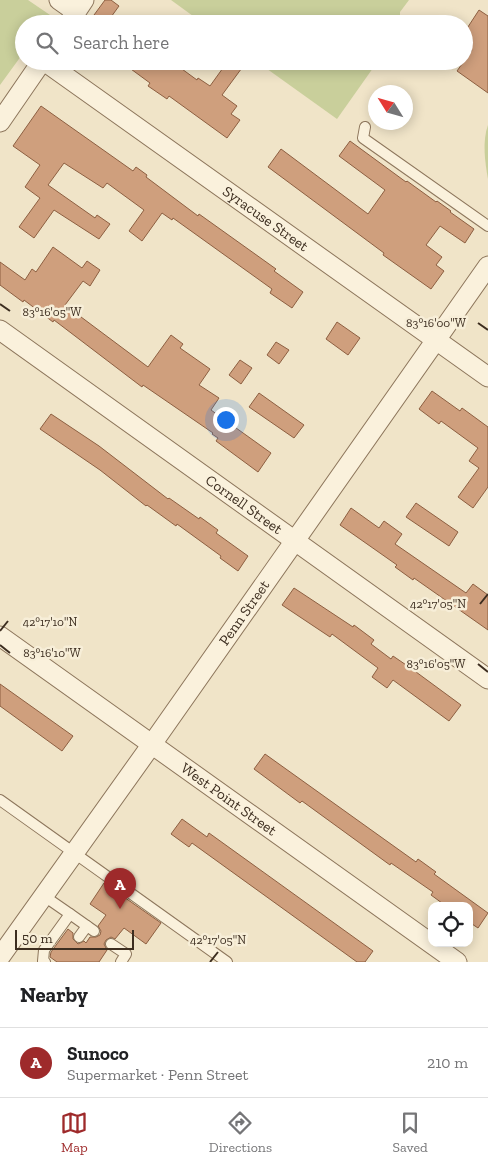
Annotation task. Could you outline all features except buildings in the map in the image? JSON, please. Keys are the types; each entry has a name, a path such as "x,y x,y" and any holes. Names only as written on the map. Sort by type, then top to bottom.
{"street":[{"path":"59,0 76,12"},
{"path":"0,122 37,70"},
{"name":"Syracuse Street","path":"56,70 488,377"},
{"name":"Penn Street","path":"0,957 488,266"},
{"name":"Cornell Street","path":"0,330 488,679"},
{"name":"West Point Street","path":"0,636 457,962"}],"lane":[{"path":"365,127 363,138 488,226"},
{"path":"0,800 227,962"},
{"path":"44,896 90,929 79,938"},
{"path":"45,962 43,961 44,950 70,914"},
{"path":"111,944 126,954 121,962"}],"green space":[{"path":"0,0 28,0 50,15 15,15 15,64 0,85"},
{"path":"171,0 409,0 400,12 400,15 192,15"},
{"path":"269,70 372,70 337,119"},
{"path":"488,125 488,179 485,145"}],"place":[{"name":"Sunoco","path":"120,909"}]}
